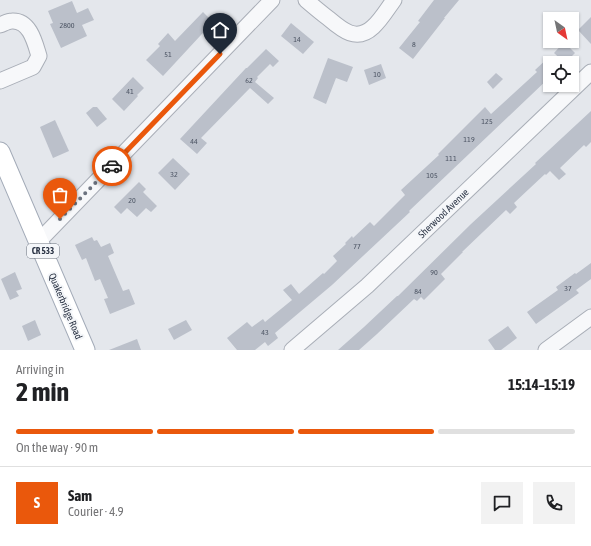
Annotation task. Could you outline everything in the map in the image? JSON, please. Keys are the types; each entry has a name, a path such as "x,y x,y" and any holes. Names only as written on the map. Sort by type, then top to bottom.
{"main road":[{"name":"Quakerbridge Road","path":"0,152 85,350"}],"street":[{"path":"38,242 272,0"},
{"path":"306,0 343,30 350,33 359,34 367,32 374,26 394,0"},
{"path":"0,25 12,21 23,23 31,34 39,56 33,67 0,81"},
{"name":"Sherwood Avenue","path":"292,350 367,286 591,72"},
{"path":"546,350 591,317"}],"building":[{"path":"434,0 459,0 413,59 399,48 420,22 418,21"},
{"path":"72,1 77,13 88,8 94,20 82,25 87,36 61,48 50,24 53,23 48,11"},
{"path":"203,12 213,22 163,76 146,60 160,46 158,44 168,33 175,41"},
{"path":"591,17 591,44 579,31 579,29"},
{"path":"291,23 314,42 303,54 281,36"},
{"path":"559,48 570,48 575,53 572,56 557,56 554,53"},
{"path":"266,49 279,61 273,67 270,64 257,77 258,78 255,82 274,98 268,104 250,88 201,138 207,143 197,154 180,139 246,68"},
{"path":"328,58 353,67 347,82 336,78 326,104 313,98"},
{"path":"543,63 543,84 332,285 275,333 278,338 268,346 265,342 255,350 237,350 227,338 247,322 252,327 263,319 265,322 292,300 283,290 291,284 299,294 323,273 324,274 337,261 333,256 346,244 345,243 352,236 353,238 370,222 374,226 405,195 401,190 439,155 438,154 485,107 491,114 537,72 535,70"},
{"path":"381,64 386,78 369,85 364,70"},
{"path":"496,73 503,79 493,89 487,82"},
{"path":"133,77 144,88 124,111 112,99"},
{"path":"93,107 97,107 107,119 97,127 86,113"},
{"path":"591,111 591,142 586,147 584,145 560,168 566,174 559,180 550,171 546,175 545,174 514,203 517,207 510,214 506,210 462,252 441,274 445,279 424,300 421,297 417,301 414,299 359,350 338,350 398,296 471,224"},
{"path":"55,120 69,151 53,158 40,127"},
{"path":"173,158 190,174 175,190 158,173"},
{"path":"139,182 146,189 143,192 157,206 151,212 146,208 137,217 127,208 121,214 114,207"},
{"path":"92,237 94,241 97,240 101,247 110,243 114,253 108,256 123,291 129,289 135,304 110,314 104,299 108,298 100,279 95,281 86,258 82,260 75,245"},
{"path":"591,263 591,279 576,290 579,293 536,324 527,312 558,290 556,287"},
{"path":"15,272 22,289 16,291 19,296 10,300 1,279"},
{"path":"35,320 41,335 28,341 22,326"},
{"path":"186,320 192,330 174,340 168,329"},
{"path":"508,326 517,338 501,350 495,350 488,340"},
{"path":"137,339 141,350 109,350"}],"way so far":[{"path":"60,219 112,166"}],"route":[{"path":"112,166 220,54"}]}
